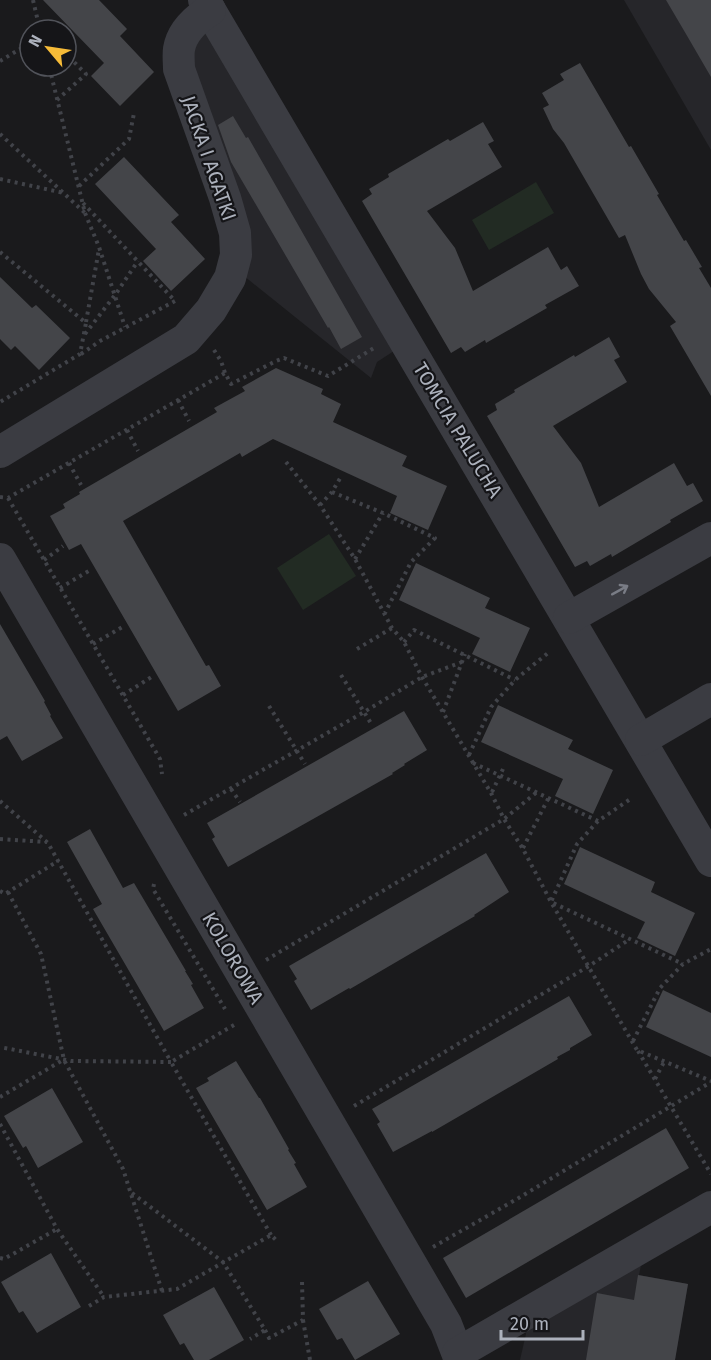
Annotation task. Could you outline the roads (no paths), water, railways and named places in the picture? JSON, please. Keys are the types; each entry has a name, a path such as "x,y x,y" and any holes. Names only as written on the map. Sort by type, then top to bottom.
{"street":[{"name":"JACKA I AGATKI","path":"0,452 186,339 211,310 230,278 236,255 235,233 225,198 179,69 179,49 183,36 207,5"},
{"name":"TOMCIA PALUCHA","path":"207,5 711,861"},
{"path":"569,618 711,538"},
{"name":"KOLOROWA","path":"0,560 440,1315 459,1357"},
{"path":"641,740 711,699"},
{"path":"459,1357 711,1207"}]}
